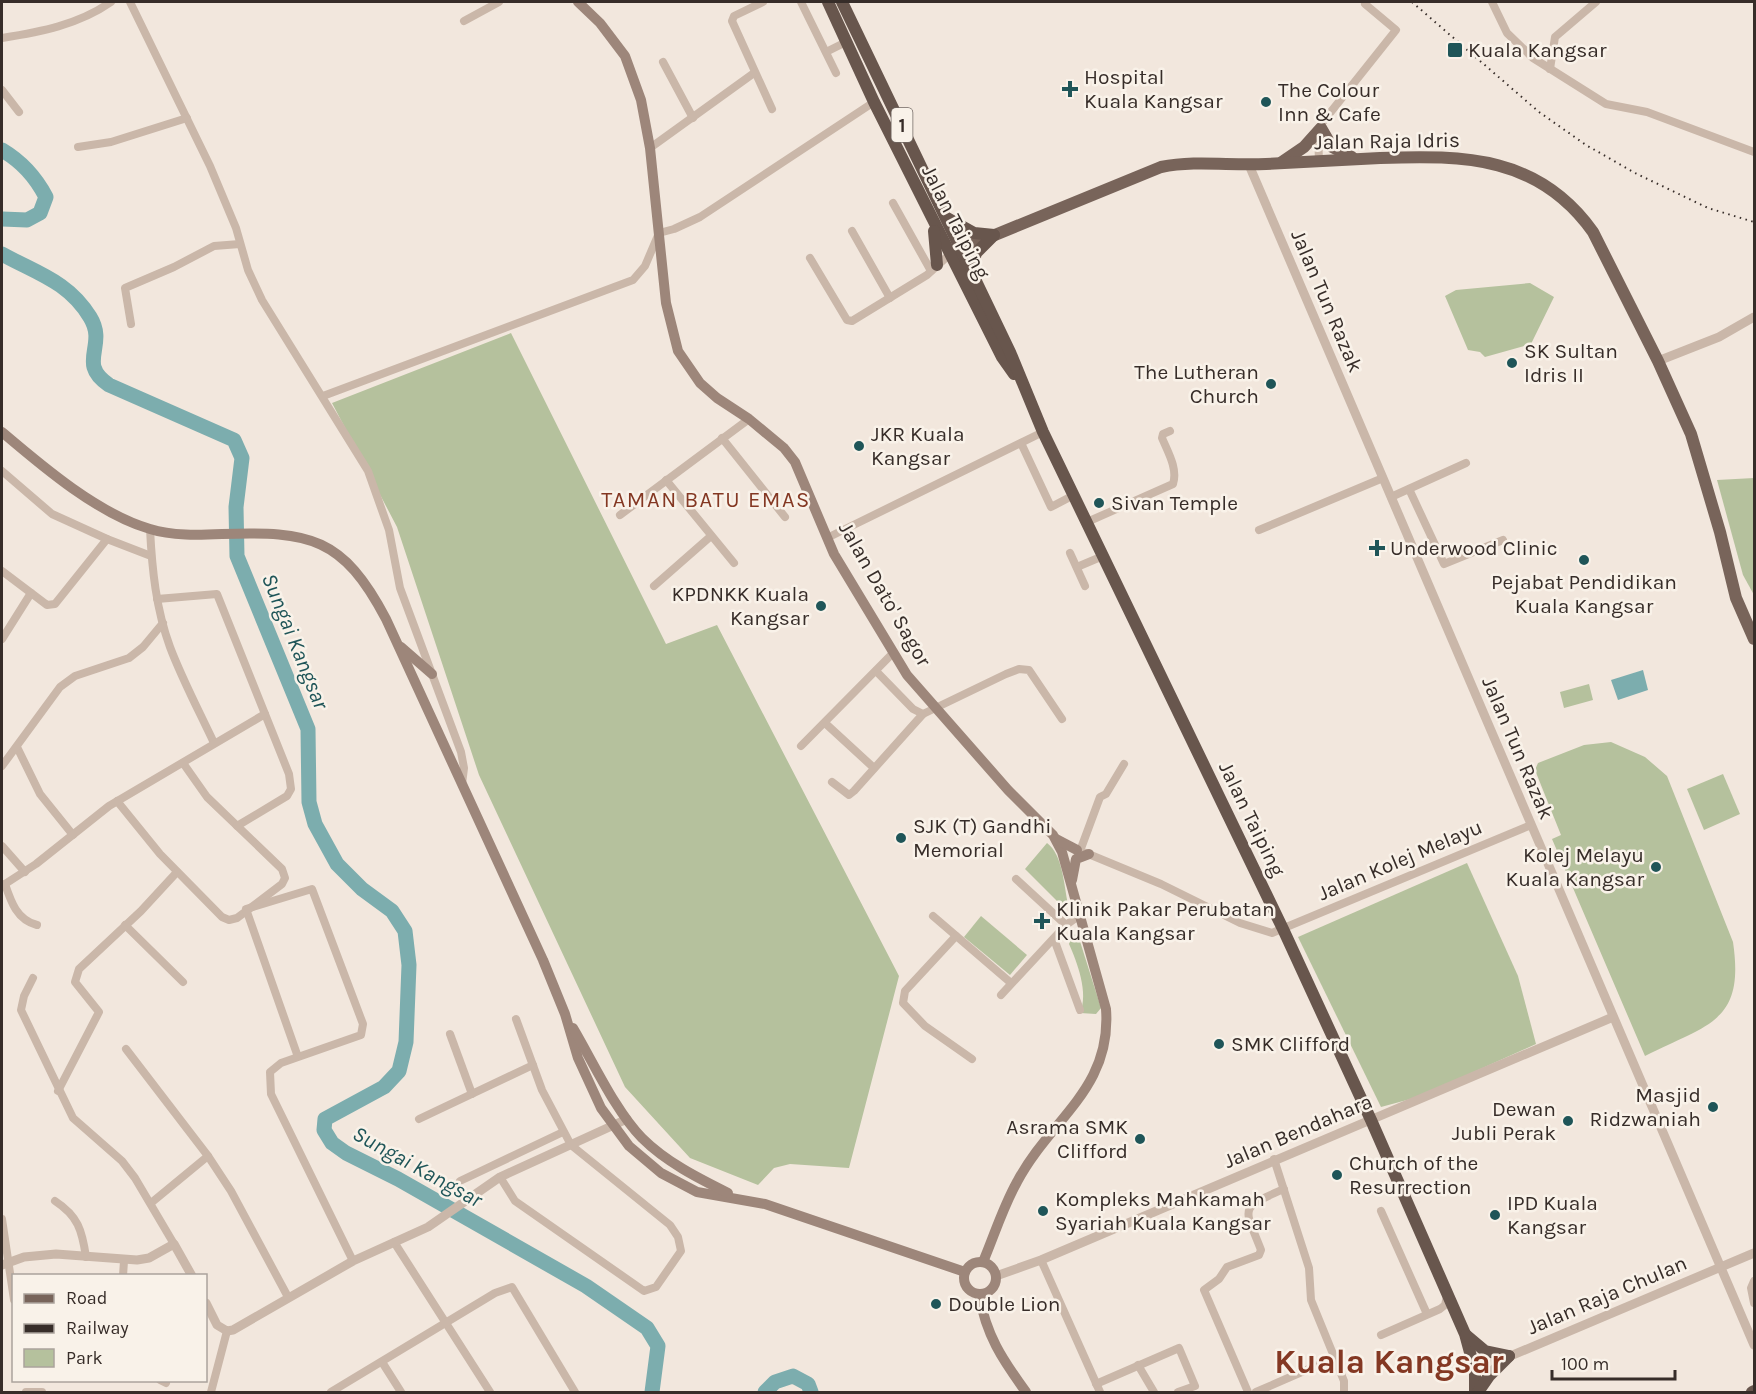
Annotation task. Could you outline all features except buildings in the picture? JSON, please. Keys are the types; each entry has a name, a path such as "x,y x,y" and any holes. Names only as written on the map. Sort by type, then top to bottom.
{"highway":[{"name":"Jalan Taiping","path":"828,2 874,102 932,218 971,272 1010,352 1043,432 1283,929 1371,1120 1465,1335"},
{"name":"Jalan Taiping","path":"842,2 946,218 956,251 1002,357 1025,390"},
{"path":"842,2 848,32 846,42"},
{"path":"932,218 934,268"},
{"path":"946,218 974,233 994,235"},
{"path":"971,272 976,253 994,235"},
{"path":"1465,1335 1485,1351 1509,1356"},
{"name":"1","path":"1465,1335 1475,1371 1477,1392"},
{"path":"1477,1392 1488,1376 1509,1356"}],"main road":[{"name":"Jalan Dato' Sagor","path":"578,2 600,23 625,56 641,100 650,148 666,303 670,328 678,351 700,383 717,398 772,436 795,462 827,538 907,675 1001,783 1070,850 1072,883 1106,1009 1108,1035 1101,1061 1087,1089 1046,1137 1016,1183 983,1262"},
{"path":"1281,163 1304,147 1321,128 1328,142 1338,152 1358,159"},
{"name":"Jalan Raja Idris","path":"956,251 1161,167 1181,163 1249,165 1358,159 1463,158 1488,160 1535,178 1579,213 1593,232 1658,361 1694,444 1720,532 1736,598 1755,639"},
{"path":"2,432 63,483 150,529 199,535 273,532 314,541 333,552 365,583 397,642 543,960 565,1014 578,1058 601,1108 629,1146 661,1173 697,1192 765,1204 965,1272"},
{"path":"397,642 432,674"},
{"path":"1070,850 1076,858 1072,883"},
{"path":"565,1014 640,1137 671,1162 740,1198"},
{"path":"983,1262 992,1266 996,1276 992,1289 979,1294 966,1287 965,1272 972,1264 983,1262"},
{"path":"979,1294 984,1322 994,1345 1026,1392"}],"street":[{"path":"2,38 48,30 91,15 111,2"},
{"path":"130,2 187,118 262,300 368,471 382,504 400,588 463,759 462,784"},
{"path":"464,21 499,2"},
{"path":"763,2 734,16 732,21 772,109"},
{"path":"801,2 836,73"},
{"path":"1492,2 1507,33 1533,58 1605,104 1647,112 1755,152"},
{"path":"1550,69 1555,37 1596,2"},
{"path":"1319,161 1321,128 1396,30 1365,4"},
{"path":"826,52 846,42"},
{"path":"663,62 693,118"},
{"path":"650,148 754,73"},
{"path":"2,90 19,112"},
{"path":"322,396 633,280 640,275 645,266 658,233 674,229 700,217 874,102"},
{"path":"78,147 111,142 187,118"},
{"name":"Jalan Tun Razak","path":"1249,165 1755,1345"},
{"path":"893,203 934,268"},
{"path":"852,231 890,298"},
{"path":"131,324 125,288 174,267 204,249 240,244"},
{"path":"810,258 847,320 859,318 956,251"},
{"path":"1658,361 1719,337 1755,317"},
{"path":"620,515 749,419"},
{"path":"1087,522 1173,484 1175,477 1172,463 1162,438 1162,434 1170,430"},
{"path":"827,538 1043,432"},
{"path":"722,438 784,517"},
{"path":"1021,443 1051,507 1074,495"},
{"path":"1391,497 1466,463"},
{"path":"2,471 52,514 151,556"},
{"path":"1258,531 1383,478"},
{"path":"666,480 734,563"},
{"path":"1409,489 1444,564 1503,540"},
{"path":"150,529 157,599 170,647 214,743"},
{"path":"654,586 711,536"},
{"path":"2,571 47,605 55,604 107,539"},
{"path":"1070,553 1085,586"},
{"path":"1077,567 1103,556"},
{"path":"2,639 31,593"},
{"path":"157,599 216,593 289,774 291,789 287,796 237,826"},
{"path":"2,766 60,687 75,676 129,658 143,647 163,623"},
{"path":"801,746 893,653"},
{"path":"832,782 849,795 923,714 1019,669 1029,670 1036,677 1062,719"},
{"path":"876,671 913,709 923,714"},
{"path":"38,925 27,923 20,915 3,885 25,872 117,801 265,714"},
{"path":"825,723 874,768"},
{"path":"17,747 40,794 73,835"},
{"path":"117,801 177,872 222,917 229,920 237,918 246,909 278,889 285,878 282,869 207,797 183,763"},
{"path":"1124,765 1106,794 1100,797 1070,850 1261,931 1272,933 1283,929"},
{"name":"Jalan Kolej Melayu","path":"1283,929 1531,825"},
{"path":"2,846 25,872"},
{"path":"58,1091 99,1012 75,982 79,969 177,872"},
{"path":"1016,879 1066,925"},
{"path":"246,909 312,889 363,1024 362,1035 355,1039 281,1063 270,1072 271,1094 353,1261"},
{"path":"246,909 298,1057"},
{"path":"1001,995 1066,925 1080,915"},
{"path":"933,916 1011,983"},
{"path":"125,925 183,982"},
{"path":"956,936 905,991 903,1003 925,1026 972,1059"},
{"path":"1054,939 1080,1010"},
{"path":"33,978 24,996 21,1010 58,1091 73,1118 122,1161 151,1203 191,1274"},
{"name":"Jalan Bendahara","path":"996,1276 1041,1260 1274,1159 1613,1017"},
{"path":"500,1178 514,1201 641,1290 652,1290 681,1251 678,1237 662,1217 571,1145 533,1065 516,1019"},
{"path":"450,1034 472,1094"},
{"path":"126,1049 208,1156 231,1191 288,1297"},
{"path":"419,1119 533,1065"},
{"path":"211,1392 227,1331 353,1261 428,1227 500,1178 627,1119"},
{"path":"460,1181 563,1132"},
{"path":"151,1203 208,1156"},
{"path":"1274,1159 1309,1268 1314,1310 1344,1381 1344,1392"},
{"path":"1248,1392 1204,1290 1219,1279 1227,1267 1259,1255 1261,1250 1247,1217 1247,1209 1251,1204 1284,1189"},
{"path":"55,1201 76,1218 82,1230 86,1257"},
{"path":"1381,1211 1427,1314"},
{"path":"2,1219 5,1264 12,1292"},
{"path":"394,1242 444,1324 490,1392"},
{"path":"5,1264 24,1257 56,1254 124,1261 149,1258 174,1244"},
{"name":"Jalan Raja Chulan","path":"1475,1371 1755,1253"},
{"path":"1041,1260 1100,1392"},
{"path":"123,1274 124,1261"},
{"path":"1755,1281 1751,1288 1755,1303"},
{"path":"331,1392 495,1293 512,1287 575,1392"},
{"path":"1381,1335 1440,1309 1445,1305 1447,1296"},
{"path":"207,1305 216,1325 227,1331"},
{"path":"1440,1309 1448,1309 1455,1315"},
{"path":"1096,1384 1179,1348 1195,1386 1178,1392"},
{"path":"1256,1392 1334,1358"},
{"path":"382,1362 401,1392"},
{"path":"1138,1365 1154,1392"},
{"path":"26,1392 42,1392"}],"green space":[{"path":"1530,283 1554,297 1531,344 1485,357 1480,352 1468,350 1445,296 1456,290"},
{"path":"511,333 666,644 717,625 899,976 849,1168 790,1164 774,1168 758,1185 690,1158 625,1087 479,775 397,527 332,403"},
{"path":"1754,478 1754,595 1743,575 1717,480"},
{"path":"1589,684 1593,700 1564,708 1560,692"},
{"path":"1611,742 1645,757 1667,776 1733,942 1735,969 1733,989 1727,1005 1704,1027 1645,1056 1552,839 1561,835 1535,770 1538,763 1584,745"},
{"path":"1723,774 1740,814 1704,830 1687,789"},
{"path":"1047,843 1060,863 1068,904 1064,908 1025,869"},
{"path":"1467,863 1518,976 1536,1044 1418,1097 1381,1107 1298,937"},
{"path":"981,916 1027,955 1010,975 964,937"},
{"path":"1072,934 1078,935 1101,1008 1096,1014 1080,1013 1083,987 1069,944"}],"water":[{"path":"1643,670 1648,690 1618,700 1611,680"}],"waterway":[{"name":"Sungai Kangsar","path":"2,150 27,170 46,197 40,213 27,220 2,219"},
{"name":"Sungai Kangsar","path":"2,254 61,286 81,305 95,327 93,361 99,377 109,385 234,440 242,458 236,507 237,556 308,729 309,802 315,824 337,864 362,889 392,911 405,931 409,965 406,1042 399,1071 384,1087 325,1119 324,1130 332,1143 346,1153 398,1179 586,1286 647,1328 658,1346 652,1392"},
{"name":"Sungai Kangsar","path":"765,1392 775,1382 793,1376 808,1384 811,1392"}],"railway":[{"path":"1412,2 1539,112 1586,145 1635,173 1708,208 1754,222"}],"place":[{"name":"Kuala Kangsar","path":"1455,50"},
{"name":"Hospital Kuala Kangsar","path":"1070,89"},
{"name":"The Colour Inn & Cafe","path":"1266,102"},
{"name":"SK Sultan Idris II","path":"1512,363"},
{"name":"The Lutheran Church","path":"1271,384"},
{"name":"JKR Kuala Kangsar","path":"859,446"},
{"name":"Sivan Temple","path":"1099,503"},
{"name":"Underwood Clinic","path":"1377,548"},
{"name":"Pejabat Pendidikan Kuala Kangsar","path":"1584,560"},
{"name":"KPDNKK Kuala Kangsar","path":"821,606"},
{"name":"SJK (T) Gandhi Memorial","path":"901,838"},
{"name":"Kolej Melayu Kuala Kangsar","path":"1656,867"},
{"name":"Klinik Pakar Perubatan Kuala Kangsar","path":"1042,921"},
{"name":"SMK Clifford","path":"1219,1044"},
{"name":"Masjid Ridzwaniah","path":"1713,1107"},
{"name":"Dewan Jubli Perak","path":"1568,1121"},
{"name":"Asrama SMK Clifford","path":"1140,1139"},
{"name":"Church of the Resurrection","path":"1337,1175"},
{"name":"Kompleks Mahkamah Syariah Kuala Kangsar","path":"1043,1211"},
{"name":"IPD Kuala Kangsar","path":"1495,1215"},
{"name":"Double Lion","path":"936,1304"}],"district":[{"name":"TAMAN BATU EMAS","path":"706,499"},
{"name":"Kuala Kangsar","path":"1389,1361"}]}
